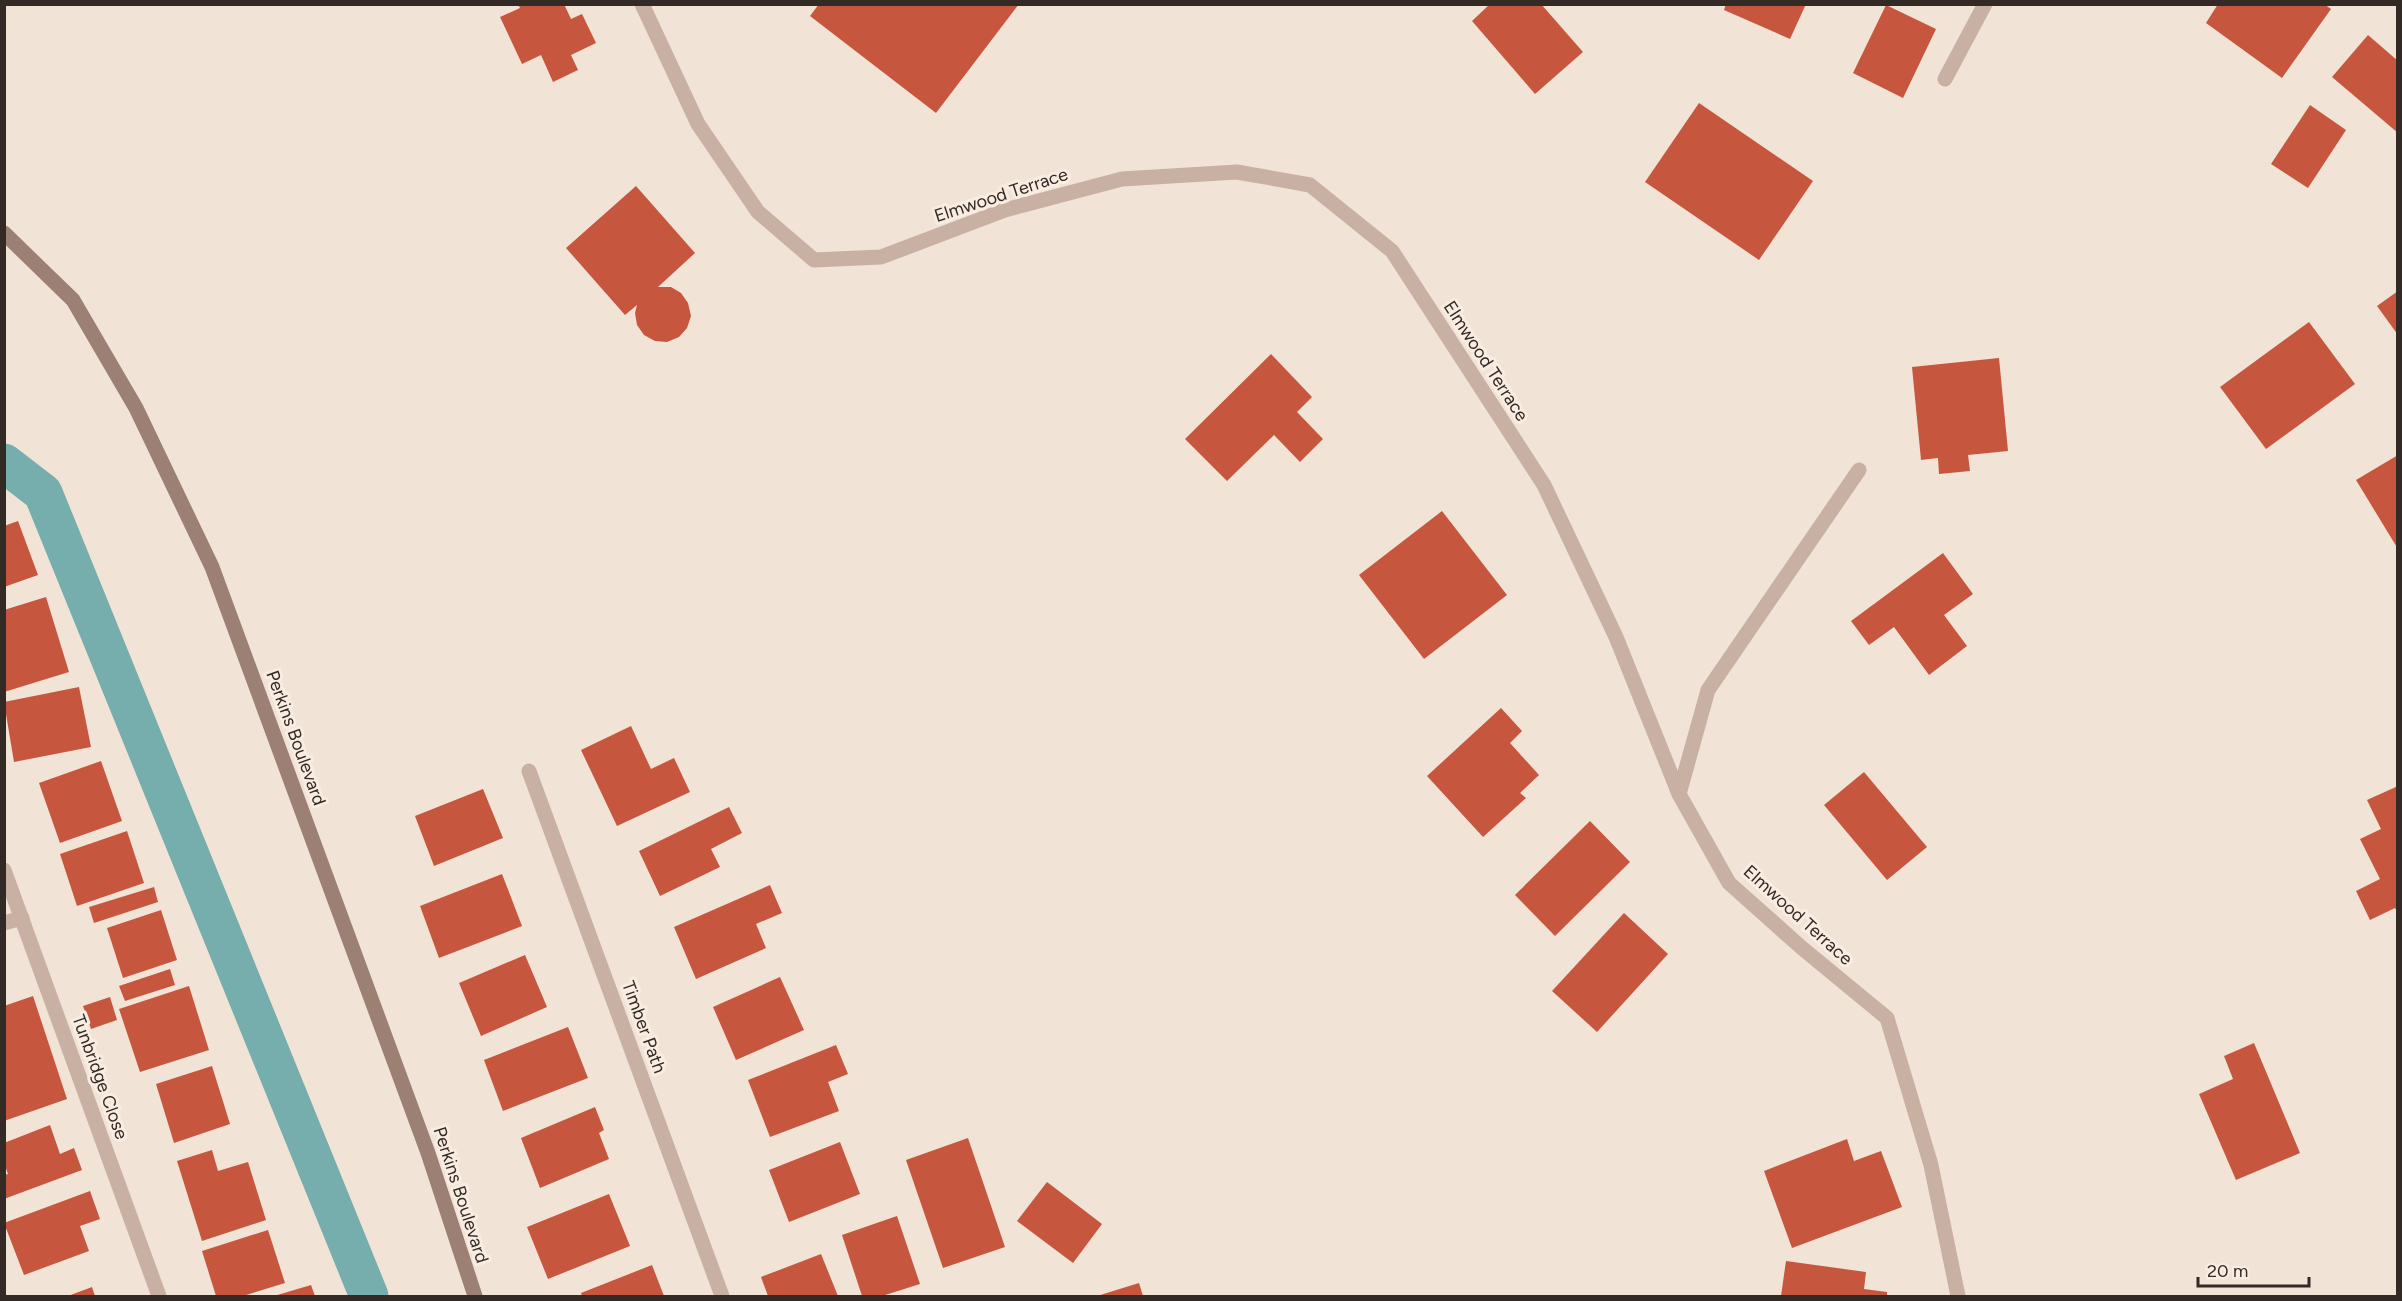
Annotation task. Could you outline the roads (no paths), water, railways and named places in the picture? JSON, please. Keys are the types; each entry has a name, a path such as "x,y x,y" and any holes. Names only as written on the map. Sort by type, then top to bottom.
{"street":[{"name":"Elmwood Terrace","path":"642,4 698,124 758,212 814,260 881,257 1005,210 1122,179 1237,172 1310,185 1392,251 1544,485 1616,637 1679,794 1729,883 1887,1018 1931,1166 1958,1296"},
{"path":"1945,79 1985,4"},
{"name":"Perkins Boulevard","path":"4,234 73,300 136,408 212,567 428,1154 474,1296"},
{"path":"1679,794 1708,690 1859,470"},
{"name":"Timber Path","path":"529,771 722,1296"},
{"name":"Tunbridge Close","path":"4,870 159,1296"},
{"path":"4,923 22,918"}],"waterway":[{"path":"4,463 43,493 369,1296"}]}
